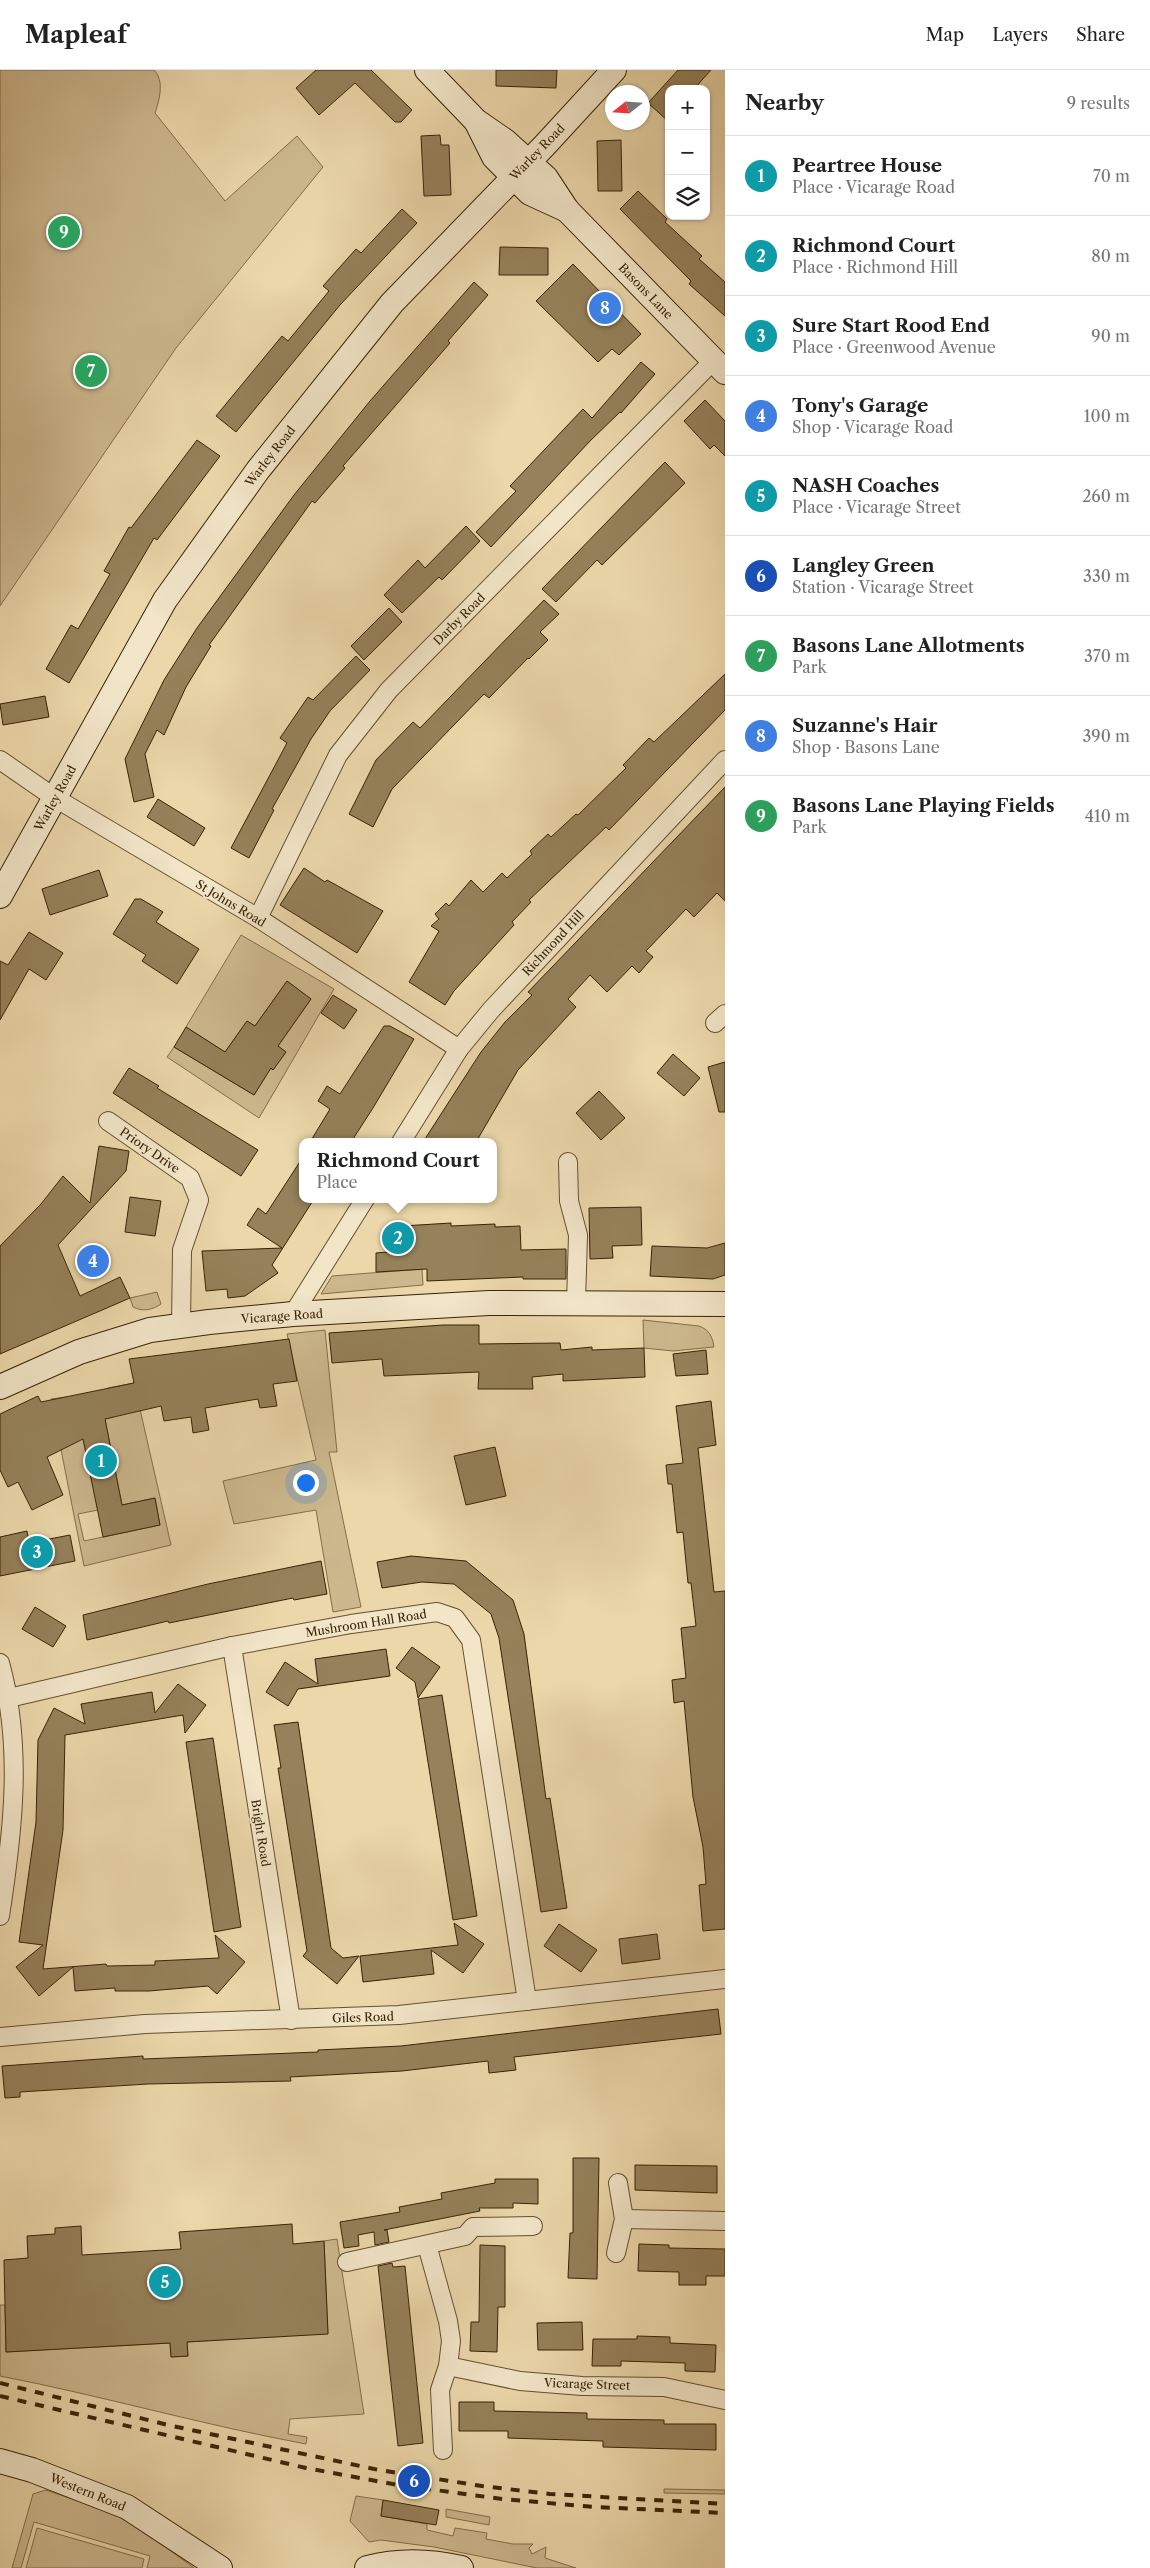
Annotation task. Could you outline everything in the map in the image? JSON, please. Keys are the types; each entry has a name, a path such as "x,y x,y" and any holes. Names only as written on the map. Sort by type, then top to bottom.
{"street":[{"name":"Basons Lane","path":"427,70 521,169 530,194 567,210 720,366"},
{"name":"Warley Road","path":"0,896 165,600 258,470 392,303 614,70"},
{"name":"Darby Road","path":"258,918 338,754 389,690 720,366"},
{"name":"St Johns Road","path":"0,760 55,798 258,918 459,1048"},
{"name":"Richmond Hill","path":"403,1138 459,1048 491,1010 725,760"},
{"name":"Priory Drive","path":"108,1121 190,1178 199,1200 182,1250 181,1326"},
{"path":"568,1162 569,1202 578,1235 576,1303"},
{"path":"293,1314 362,1203"},
{"name":"Vicarage Road","path":"0,1387 80,1352 150,1330 181,1326 293,1314 488,1303 725,1304"},
{"name":"Mushroom Hall Road","path":"10,1698 232,1646 351,1624 437,1612 455,1618 471,1640 527,2001"},
{"name":"Bright Road","path":"232,1646 291,2020"},
{"path":"0,1663 10,1698 14,1763 10,1853 0,1916"},
{"name":"Giles Road","path":"0,2037 144,2024 399,2016 725,1979"},
{"path":"616,2253 624,2219 618,2183"},
{"path":"624,2219 725,2221"},
{"path":"347,2262 465,2236 473,2227 533,2226"},
{"path":"427,2245 448,2321 451,2342 448,2366 440,2396 443,2450"},
{"name":"Vicarage Street","path":"448,2366 520,2381 582,2386 664,2387 725,2400"},
{"name":"Western Road","path":"0,2461 32,2470 127,2507 220,2568"},
{"path":"367,2568 412,2562 461,2568"}],"shaded area":[{"path":"0,70 154,70 160,85 155,113 225,201 297,136 323,167 176,348 0,606"},
{"path":"241,935 334,989 259,1118 167,1057 174,1047 254,1095 266,1076 257,1058 273,1070 286,1052 278,1046 311,999 287,981 255,1026 247,1021 225,1052 186,1027"},
{"path":"422,1269 423,1285 321,1294 332,1276"},
{"path":"157,1292 161,1304 158,1306 144,1310 133,1307 130,1298"},
{"path":"643,1320 699,1326 710,1334 714,1347 673,1351 644,1348"},
{"path":"325,1330 337,1452 329,1452 361,1607 333,1612 316,1510 234,1524 223,1481 316,1460 287,1334"},
{"path":"134,1383 171,1545 84,1566 51,1399 67,1397 72,1424 80,1423 98,1510 78,1514 84,1541 160,1525 155,1498 122,1505 105,1419 114,1417 108,1388"},
{"path":"337,2239 364,2414 290,2419 288,2434 307,2437 306,2444 0,2376 0,2305 5,2305 6,2352 170,2343 171,2357 188,2356 187,2342 328,2333 324,2241"},
{"path":"664,2489 725,2490 725,2494 664,2493"},
{"path":"46,2490 112,2513 140,2528 194,2568 147,2568 150,2556 34,2522 21,2568 12,2568 33,2494"},
{"path":"356,2496 383,2500 381,2516 427,2524 427,2530 453,2536 455,2528 487,2533 486,2539 513,2544 533,2544 529,2548 532,2554 546,2547 545,2558 576,2568 537,2568 434,2547 381,2540 369,2542 350,2521"},
{"path":"446,2509 490,2517 489,2525 446,2517"},
{"path":"37,2528 144,2559 142,2568 26,2568"}],"building":[{"path":"316,70 371,70 412,110 401,122 395,122 355,83 319,115 296,88"},
{"path":"496,70 557,70 556,88 496,86"},
{"path":"678,70 711,70 698,85 665,85 665,118 650,105 650,101"},
{"path":"440,135 441,145 449,145 451,195 424,196 421,136"},
{"path":"621,140 622,191 598,191 597,141"},
{"path":"638,191 665,217 665,222 702,256 699,259 725,282 725,316 689,284 691,281 620,209"},
{"path":"402,209 417,223 340,305 236,432 216,416 282,336 288,341 329,291 323,286 356,249 361,253"},
{"path":"500,247 548,248 548,275 499,275"},
{"path":"573,264 641,334 619,355 612,349 598,362 536,301"},
{"path":"474,282 488,295 448,341 450,343 343,466 345,468 315,503 312,501 209,645 211,646 186,687 164,735 157,730 145,754 154,797 134,802 125,759 164,680 197,628 294,495 370,401"},
{"path":"641,362 655,374 621,413 590,441 491,547 476,532 516,491 510,486 583,409 592,418"},
{"path":"705,400 725,421 725,456 714,445 710,449 684,421"},
{"path":"197,440 220,456 157,540 154,538 69,683 46,669 71,625 78,629 110,574 104,571 129,527 131,528"},
{"path":"665,462 685,483 602,565 597,560 556,602 542,589"},
{"path":"466,526 480,541 442,580 439,577 402,613 384,595 418,560 425,568"},
{"path":"544,600 559,614 540,632 548,640 489,698 484,694 392,789 373,827 349,814 376,760 413,722 420,728"},
{"path":"389,608 402,622 364,660 351,646"},
{"path":"356,656 370,670 330,711 311,739 272,809 274,810 249,858 231,848 287,743 280,738 308,697 313,700"},
{"path":"725,674 725,710 609,830 606,827 529,900 531,902 512,922 514,925 454,991 445,1005 409,982 439,931 431,926 439,919 435,914 446,903 449,906 471,880 483,892 502,873 507,878 532,854 530,851 548,834 551,837 576,814 578,815 626,768 623,765 649,738 654,742"},
{"path":"45,696 49,717 3,725 0,704"},
{"path":"725,787 725,901 717,893 694,917 686,909 646,951 653,957 639,973 632,966 607,992 590,975 568,999 576,1007 518,1070 478,1138 426,1138 481,1052 505,1022 532,995 528,992"},
{"path":"158,799 205,828 194,846 147,817"},
{"path":"304,868 325,882 327,880 383,911 357,953 280,905"},
{"path":"99,870 108,896 50,915 42,889"},
{"path":"135,899 141,899 163,912 156,922 199,949 177,984 142,961 146,955 113,934"},
{"path":"29,932 63,953 46,980 29,969 0,1020 0,961 8,965"},
{"path":"287,981 311,999 278,1046 286,1052 273,1070 271,1068 254,1095 174,1047 186,1027 225,1052 247,1021 255,1026"},
{"path":"333,995 357,1010 344,1029 321,1013"},
{"path":"384,1026 390,1026 414,1039 354,1138 312,1138 330,1109 318,1101 327,1086 340,1094"},
{"path":"673,1054 700,1078 684,1096 657,1073"},
{"path":"725,1062 725,1112 719,1112 708,1067"},
{"path":"129,1068 159,1086 157,1088 258,1150 241,1176 113,1093"},
{"path":"599,1091 625,1118 601,1140 576,1113"},
{"path":"99,1146 129,1151 126,1171 58,1245 80,1296 120,1277 130,1298 0,1354 0,1246 41,1204 63,1176 90,1203"},
{"path":"299,1163 299,1203 311,1203 272,1265 278,1273 245,1296 228,1298 227,1289 206,1291 202,1251 282,1248 247,1225 258,1208 266,1214"},
{"path":"130,1197 161,1201 155,1236 125,1232"},
{"path":"641,1207 642,1245 612,1246 613,1258 590,1259 589,1208"},
{"path":"451,1223 451,1226 495,1224 495,1227 520,1226 521,1250 566,1249 566,1279 523,1279 523,1277 427,1281 427,1269 376,1272 376,1253 388,1252 386,1227"},
{"path":"725,1243 725,1275 713,1279 650,1276 652,1246 707,1248"},
{"path":"443,1325 479,1325 479,1344 560,1343 561,1350 592,1347 592,1350 644,1348 645,1377 563,1381 563,1374 532,1377 533,1389 478,1389 479,1372 384,1376 382,1359 332,1363 329,1333"},
{"path":"289,1339 297,1381 273,1384 277,1406 260,1408 258,1399 205,1408 209,1430 193,1433 191,1417 164,1421 161,1406 105,1419 122,1505 155,1498 160,1525 103,1537 83,1439 47,1457 63,1495 32,1510 18,1482 8,1487 0,1470 0,1414 38,1396 41,1402 134,1383 129,1359"},
{"path":"706,1350 708,1374 676,1376 673,1354"},
{"path":"711,1401 716,1445 698,1448 714,1592 725,1591 725,1929 703,1931 699,1885 706,1884 703,1847 693,1797 684,1701 674,1703 672,1680 686,1678 681,1628 696,1626 691,1583 688,1583 683,1532 677,1533 672,1484 668,1484 666,1465 683,1463 676,1406"},
{"path":"495,1447 506,1496 466,1505 454,1456"},
{"path":"27,1531 29,1543 70,1535 75,1561 0,1576 0,1537"},
{"path":"411,1556 466,1561 513,1600 524,1634 546,1799 550,1798 567,1908 541,1912 499,1638 491,1614 454,1584 422,1582 382,1588 377,1562"},
{"path":"321,1561 327,1594 294,1600 293,1598 169,1623 168,1621 87,1640 83,1615 208,1584"},
{"path":"35,1607 66,1626 53,1647 22,1629"},
{"path":"412,1647 440,1667 418,1698 415,1682 396,1668"},
{"path":"386,1649 390,1676 298,1689 288,1706 266,1692 285,1662 318,1684 315,1659"},
{"path":"178,1684 206,1705 185,1733 183,1715 65,1735 63,1830 43,1969 106,1964 107,1966 155,1965 155,1961 219,1958 215,1935 245,1962 217,1994 208,1986 149,1991 115,1991 115,1988 75,1991 73,1967 39,1996 16,1967 43,1945 19,1942 36,1822 38,1740 54,1708 85,1724 81,1704 152,1692 155,1713"},
{"path":"442,1695 477,1916 453,1920 418,1699"},
{"path":"298,1722 331,1948 343,1958 359,1956 337,1984 303,1956 307,1951 278,1768 281,1768 274,1725"},
{"path":"213,1738 241,1927 214,1932 186,1742"},
{"path":"454,1923 484,1944 463,1973 431,1950 434,1974 363,1982 360,1956 458,1945"},
{"path":"559,1924 597,1950 581,1972 544,1946"},
{"path":"657,1934 660,1959 622,1964 619,1939"},
{"path":"718,2009 721,2034 514,2057 516,2070 489,2073 488,2061 402,2071 290,2077 291,2081 148,2084 20,2092 20,2097 5,2098 2,2066 143,2056 143,2059 318,2052 318,2050 401,2046"},
{"path":"573,2158 599,2158 597,2279 568,2278 570,2233 573,2233"},
{"path":"635,2165 717,2166 717,2193 635,2190"},
{"path":"495,2179 538,2179 538,2204 513,2203 513,2208 479,2208 480,2211 384,2230 387,2230 389,2242 375,2245 374,2232 358,2235 359,2246 344,2248 340,2222 400,2212 399,2207 442,2199 441,2193 495,2183"},
{"path":"292,2224 293,2244 324,2241 328,2334 187,2342 188,2356 171,2357 170,2343 6,2352 4,2260 28,2258 27,2236 55,2234 55,2228 81,2226 82,2255 181,2249 179,2232"},
{"path":"639,2244 669,2245 669,2248 725,2249 725,2276 706,2276 706,2285 679,2285 679,2272 638,2271"},
{"path":"480,2245 505,2246 505,2307 498,2307 497,2352 470,2351 471,2322 479,2322"},
{"path":"392,2263 393,2267 405,2266 423,2443 398,2446 378,2266"},
{"path":"582,2322 583,2350 538,2350 537,2323"},
{"path":"637,2336 670,2337 670,2343 716,2345 715,2372 685,2371 685,2363 621,2361 621,2366 592,2366 593,2339 637,2339"},
{"path":"459,2402 494,2402 494,2411 587,2413 587,2419 664,2420 664,2424 716,2424 716,2450 603,2447 603,2441 508,2438 508,2431 459,2431"},
{"path":"383,2500 439,2510 436,2525 381,2516"}],"railway":[{"path":"0,2383 168,2425 379,2470 482,2486 550,2494 725,2504"},
{"path":"0,2396 306,2468 398,2485 502,2499 595,2507 725,2513"}],"place":[{"name":"Basons Lane Playing Fields","path":"64,232"},
{"name":"Suzanne's Hair","path":"605,308"},
{"name":"Basons Lane Allotments","path":"91,371"},
{"name":"Richmond Court","path":"398,1238"},
{"name":"Tony's Garage","path":"93,1261"},
{"name":"Peartree House","path":"101,1461"},
{"name":"Sure Start Rood End","path":"37,1552"},
{"name":"NASH Coaches","path":"165,2282"},
{"name":"Langley Green","path":"414,2481"}]}
